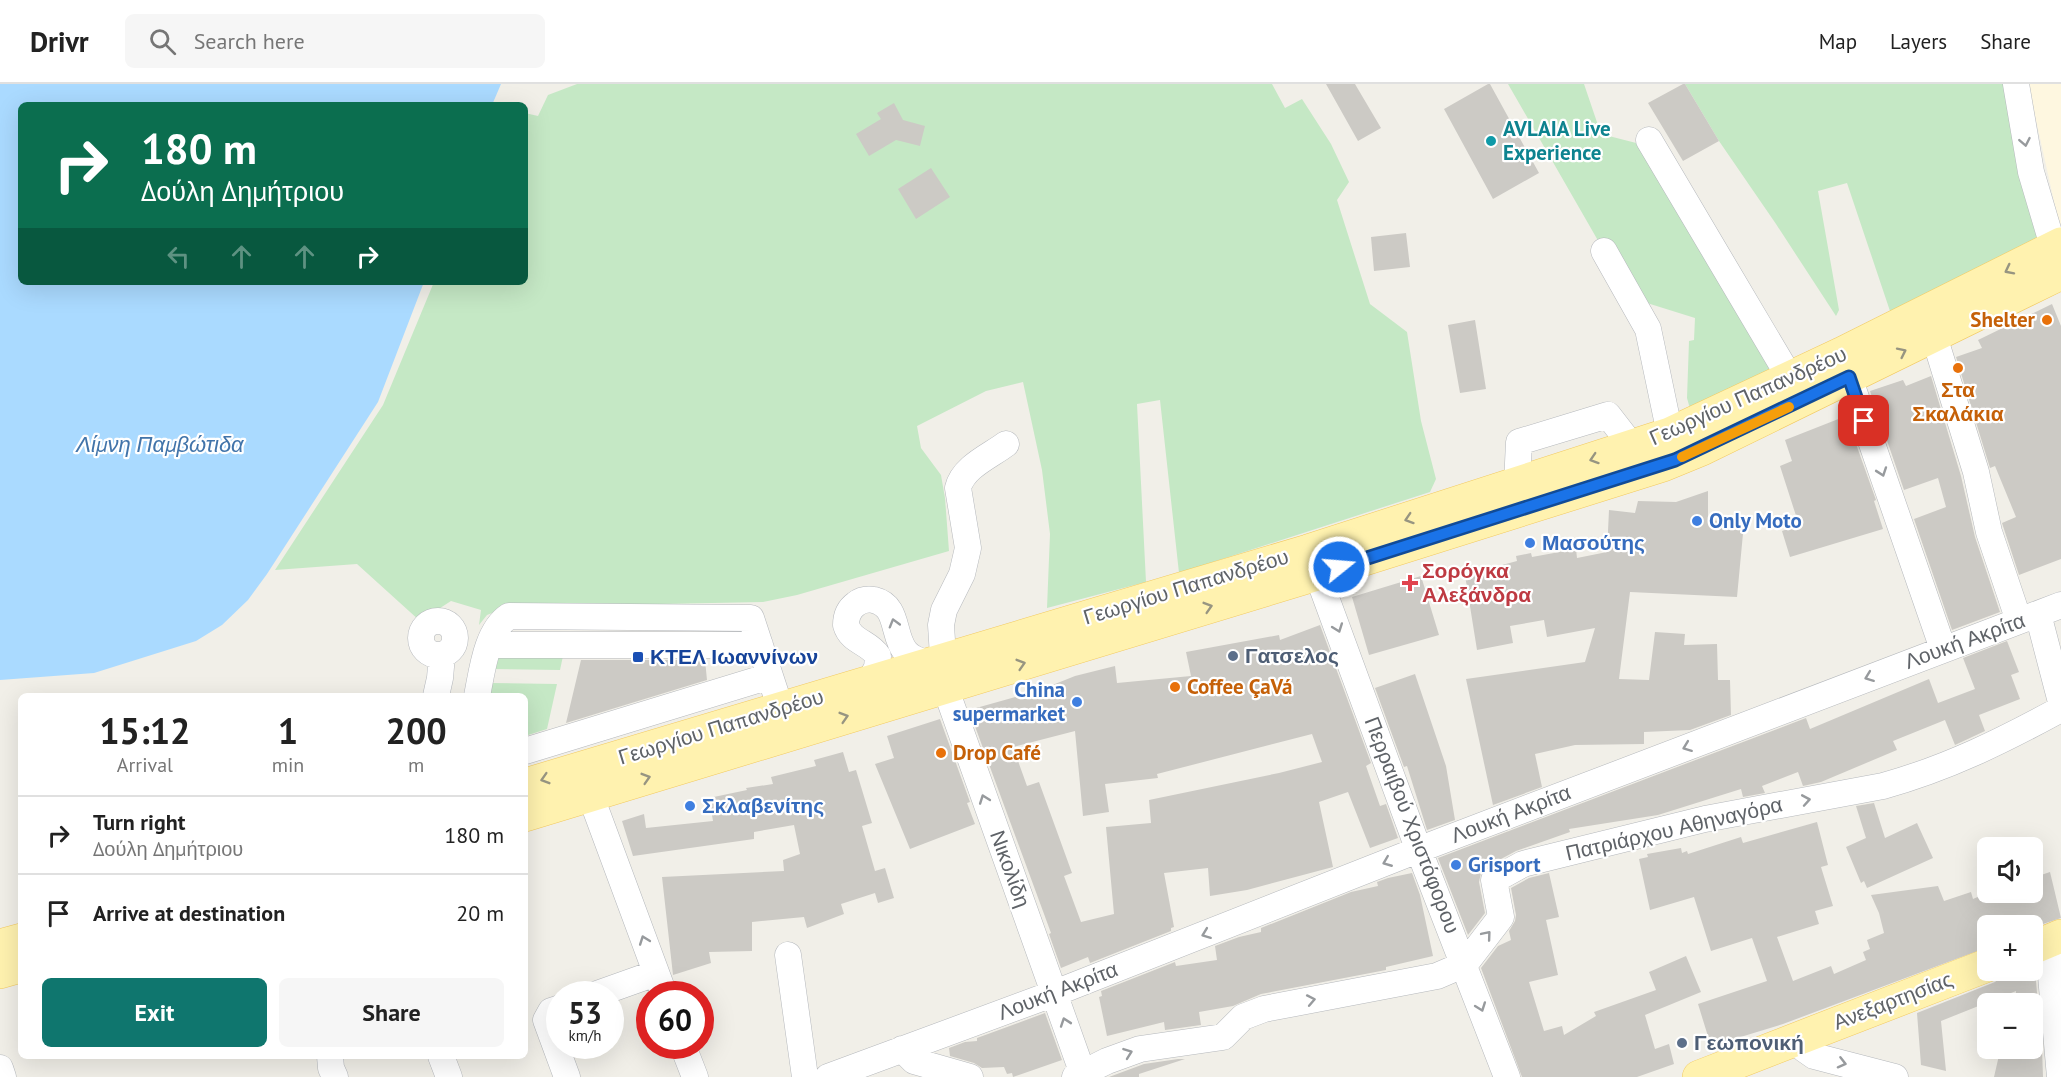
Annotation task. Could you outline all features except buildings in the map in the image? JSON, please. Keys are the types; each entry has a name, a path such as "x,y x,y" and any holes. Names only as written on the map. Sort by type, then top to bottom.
{"main road":[{"name":"Γεωργίου Παπανδρέου","path":"1313,562 1517,484 1670,434 1790,378 1845,366 1934,336 2059,259"},
{"name":"Γεωργίου Παπανδρέου","path":"528,813 585,782 784,722 939,670 1675,460 1845,366 2059,259"},
{"name":"Γεωργίου Παπανδρέου","path":"784,722 869,682 939,670"},
{"name":"Γεωργίου Παπανδρέου","path":"528,786 585,782"},
{"path":"0,946 18,941"},
{"path":"0,972 18,967"},
{"name":"Ανεξαρτησίας","path":"1711,1075 1798,1038 1977,968"}],"street":[{"path":"2016,84 2031,172 2059,259"},
{"path":"1649,140 1790,378"},
{"path":"1604,251 1648,329 1670,434"},
{"path":"1934,336 1976,472 1989,532 2040,613 2061,702"},
{"path":"1845,366 1943,649"},
{"name":"Νικολίδη","path":"1006,444 966,472 959,482 958,488 968,548 962,574 944,610 939,670 1055,993 1080,1076"},
{"name":"Περραιβού Χριστόφορου","path":"1313,562 1419,849 1507,1077"},
{"path":"869,682 877,668 878,656 872,648 852,636 846,625 850,611 862,601 874,600 886,607 893,617 898,639 905,652 916,661 939,670"},
{"name":"Λουκή Ακρίτα","path":"828,1077 1055,993 1419,849 2040,613"},
{"path":"478,693 494,637 758,639 784,722"},
{"path":"437,693 441,678 442,655"},
{"path":"528,750 770,676"},
{"name":"Πατριάρχου Αθηναγόρα","path":"1080,1076 1140,1048 1223,1036 1244,1017 1264,1009 1437,976 1464,964 1501,917 1494,880 1523,864 1705,819 1910,779 1986,749 2061,709"},
{"path":"585,782 659,981"},
{"path":"2047,942 2060,1077"},
{"path":"788,956 805,1077"},
{"path":"1798,1038 1804,1049 1814,1056 1895,1077"},
{"path":"902,1049 909,1058 919,1063 970,1077"},
{"path":"331,1059 334,1077"},
{"path":"442,1059 449,1077"},
{"path":"560,1059 567,1077"},
{"path":"688,1059 695,1077"},
{"path":"0,1068 3,1077"}],"shaded area":[{"path":"2028,84 2061,84 2061,233"}],"green space":[{"path":"577,84 1272,84 1285,108 1302,99 1331,144 1349,182 1337,200 1370,304 1407,332 1421,421 1436,479 1430,492 1179,573 1160,400 1137,404 1146,582 1047,608 1050,534 1042,470 1023,382 986,391 917,426 921,448 941,475 949,551 797,595 763,602 507,607 487,615 479,625 481,610 451,601 420,621 357,564 275,570 383,405 433,285 528,285 528,114 538,116 548,95"},
{"path":"1508,84 1584,84 1601,134 1644,145 1778,377 1692,416 1687,398 1689,341 1694,340 1695,318 1631,298"},
{"path":"1685,84 2010,84 2042,242 1892,317 1847,183 1818,191 1839,310 1836,316 1719,141"},
{"path":"496,655 563,656 560,670 493,669"},
{"path":"490,683 557,684 547,729 528,735 528,693 488,693"}],"water":[{"name":"Λίμνη Παμβώτιδα","path":"0,84 501,84 493,102 18,102 18,285 423,285 378,402 267,574 248,600 222,625 196,641 94,673 0,680"}],"slow traffic":[{"path":"1682,457 1789,407"}],"place":[{"name":"AVLAIA Live Experience","path":"1491,141"},
{"name":"Shelter","path":"2047,320"},
{"name":"Στα Σκαλάκια","path":"1958,368"},
{"name":"Only Moto","path":"1697,521"},
{"name":"Μασούτης","path":"1530,543"},
{"name":"Σορόγκα Αλεξάνδρα","path":"1410,583"},
{"name":"Γατσελος","path":"1233,656"},
{"name":"ΚΤΕΛ Ιωαννίνων","path":"638,657"},
{"name":"Coffee ÇaVá","path":"1175,687"},
{"name":"China supermarket","path":"1077,702"},
{"name":"Drop Café","path":"941,753"},
{"name":"Σκλαβενίτης","path":"690,806"},
{"name":"Grisport","path":"1456,865"},
{"name":"Γεωπονική","path":"1682,1043"}],"route":[{"path":"1339,567 1675,460 1849,377 1864,421"}]}
